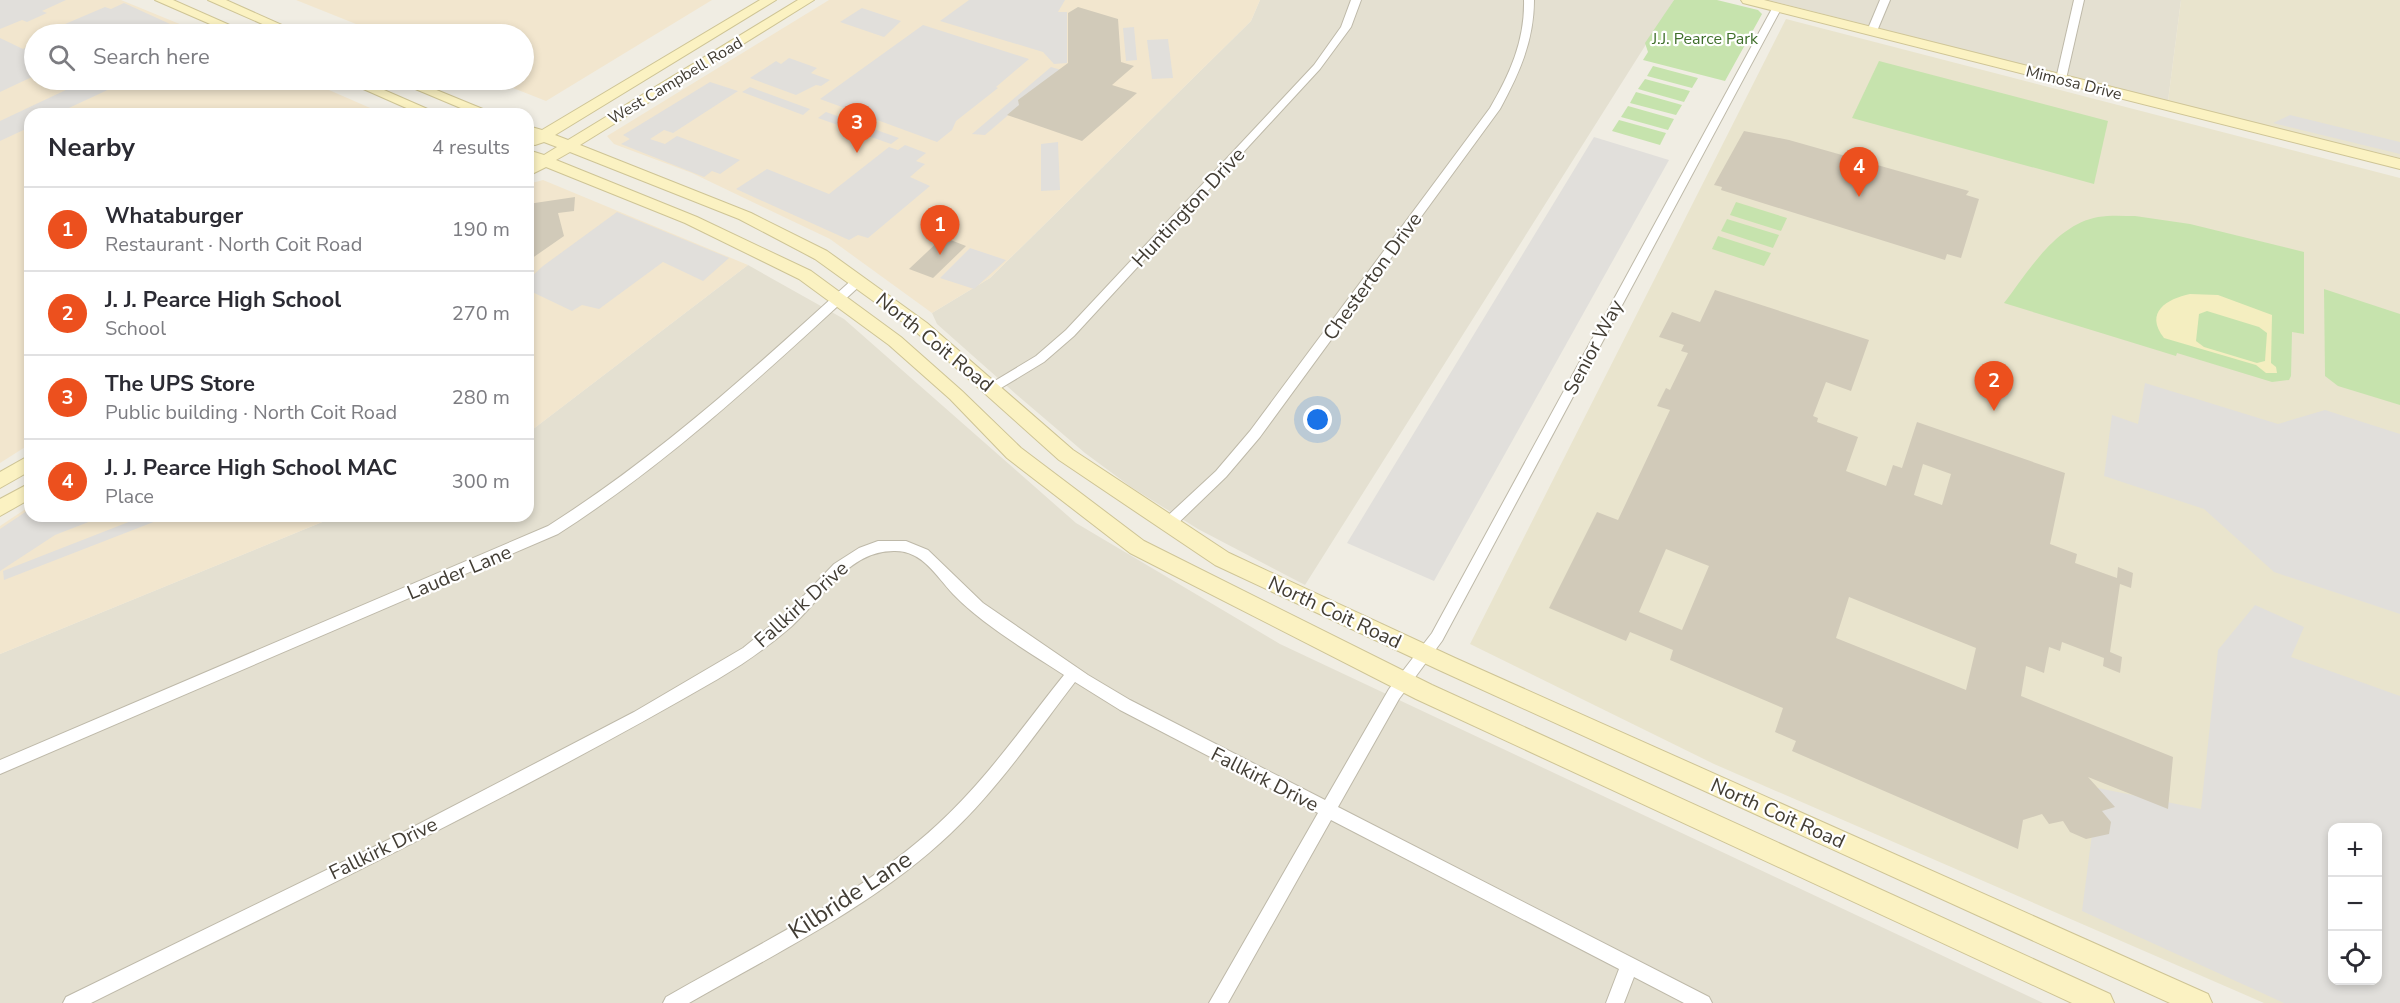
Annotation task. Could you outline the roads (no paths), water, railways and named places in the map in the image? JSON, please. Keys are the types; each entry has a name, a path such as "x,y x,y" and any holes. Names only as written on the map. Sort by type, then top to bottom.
{"main road":[{"path":"162,0 219,24"},
{"path":"214,0 271,24"},
{"name":"West Campbell Road","path":"534,141 769,0"},
{"name":"West Campbell Road","path":"536,157 568,146 807,0"},
{"name":"Mimosa Drive","path":"1748,0 2400,164"},
{"path":"374,90 418,108"},
{"path":"427,90 473,108"},
{"name":"North Coit Road","path":"534,132 745,216 794,240 859,280 921,327 1066,455 1167,525 1222,559 1424,653 2199,1003"},
{"name":"North Coit Road","path":"536,157 691,220 768,255 805,275 896,341 956,395 1014,453 1137,547 1402,682 2101,1003"},
{"path":"691,220 707,216 771,238 794,240"},
{"path":"0,481 24,466"},
{"path":"0,509 24,494"}],"street":[{"name":"Huntington Drive","path":"992,388 1041,359 1070,333 1317,67 1346,27 1356,0"},
{"name":"Chesterton Drive","path":"1167,525 1221,474 1254,434 1495,109 1513,78 1527,36 1529,0"},
{"path":"1872,31 1885,0"},
{"path":"2061,79 2079,0"},
{"name":"Senior Way","path":"1218,1003 1402,682 1437,637 1777,7"},
{"name":"Lauder Lane","path":"0,767 553,530 602,500 655,459 859,280"},
{"name":"Fallkirk Drive","path":"72,1003 482,799 681,693 734,662 796,612 836,570 855,555 872,548 894,545 912,547 929,555 964,596 1073,674 1194,743 1703,1003"},
{"name":"Kilbride Lane","path":"672,1003 871,886 925,845 978,794 1073,674"},
{"path":"1614,1003 1629,965"}],"place":[{"name":"The UPS Store","path":"857,153"},
{"name":"J. J. Pearce High School MAC","path":"1859,197"},
{"name":"Whataburger","path":"940,255"},
{"name":"J. J. Pearce High School","path":"1994,411"}],"park label":[{"name":"J.J. Pearce Park","path":"1705,38"}]}
